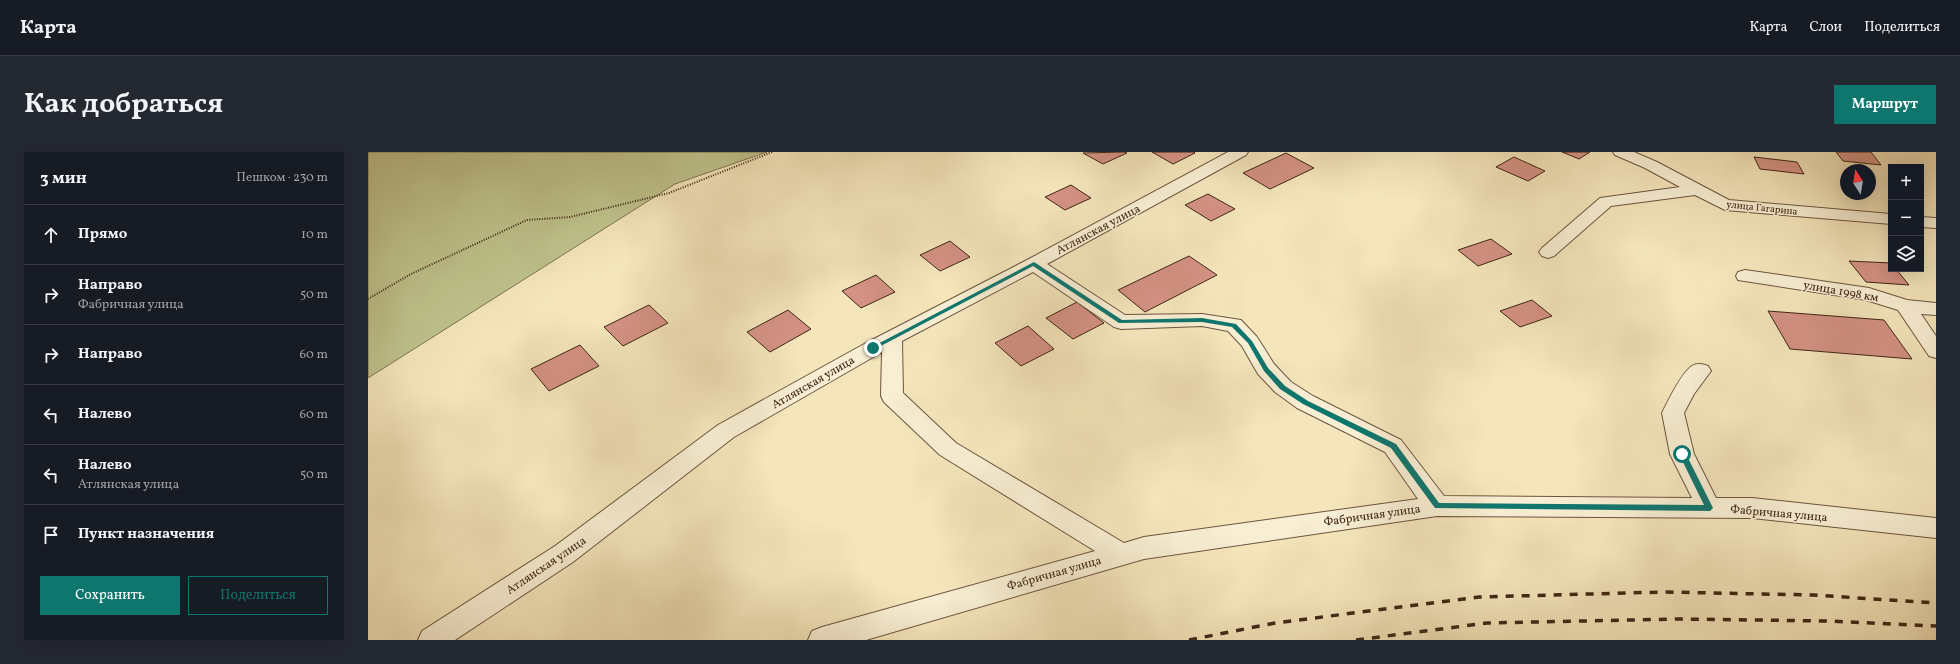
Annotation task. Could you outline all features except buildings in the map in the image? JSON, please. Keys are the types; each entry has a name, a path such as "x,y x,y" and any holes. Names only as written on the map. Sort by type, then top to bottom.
{"street":[{"name":"Атлянская улица","path":"432,640 564,554 726,431 892,338 1034,264 1240,152"},
{"name":"улица Гагарина","path":"1621,152 1653,158 1697,190 1725,205 1888,219"},
{"path":"1548,252 1606,202 1697,190"},
{"path":"1924,222 1936,223"},
{"path":"1034,264 1121,322 1202,320 1234,325 1250,342 1266,369 1283,387 1305,402 1393,446 1437,506"},
{"name":"улица 1998 км","path":"1745,276 1869,294 1906,306 1936,309"},
{"path":"1906,306 1936,350"},
{"path":"892,338 892,396 897,401 948,448 1121,554"},
{"path":"1700,371 1685,390 1673,414 1682,454 1710,508"},
{"name":"Фабричная улица","path":"822,640 1144,548 1437,506 1752,508 1936,528"}],"path":[{"path":"368,299 411,274 527,220 570,217 669,193 772,152"}],"green space":[{"path":"368,152 767,152 675,184 368,378"}],"railway":[{"path":"1189,640 1275,623 1479,597 1664,592 1813,595 1936,603"},
{"path":"1356,640 1487,623 1680,619 1828,621 1936,626"}],"route":[{"path":"873,348 1034,264 1094,302 1121,322 1202,320 1234,325 1250,342 1266,369 1283,387 1305,402 1393,446 1437,506 1710,508 1682,454"}]}
